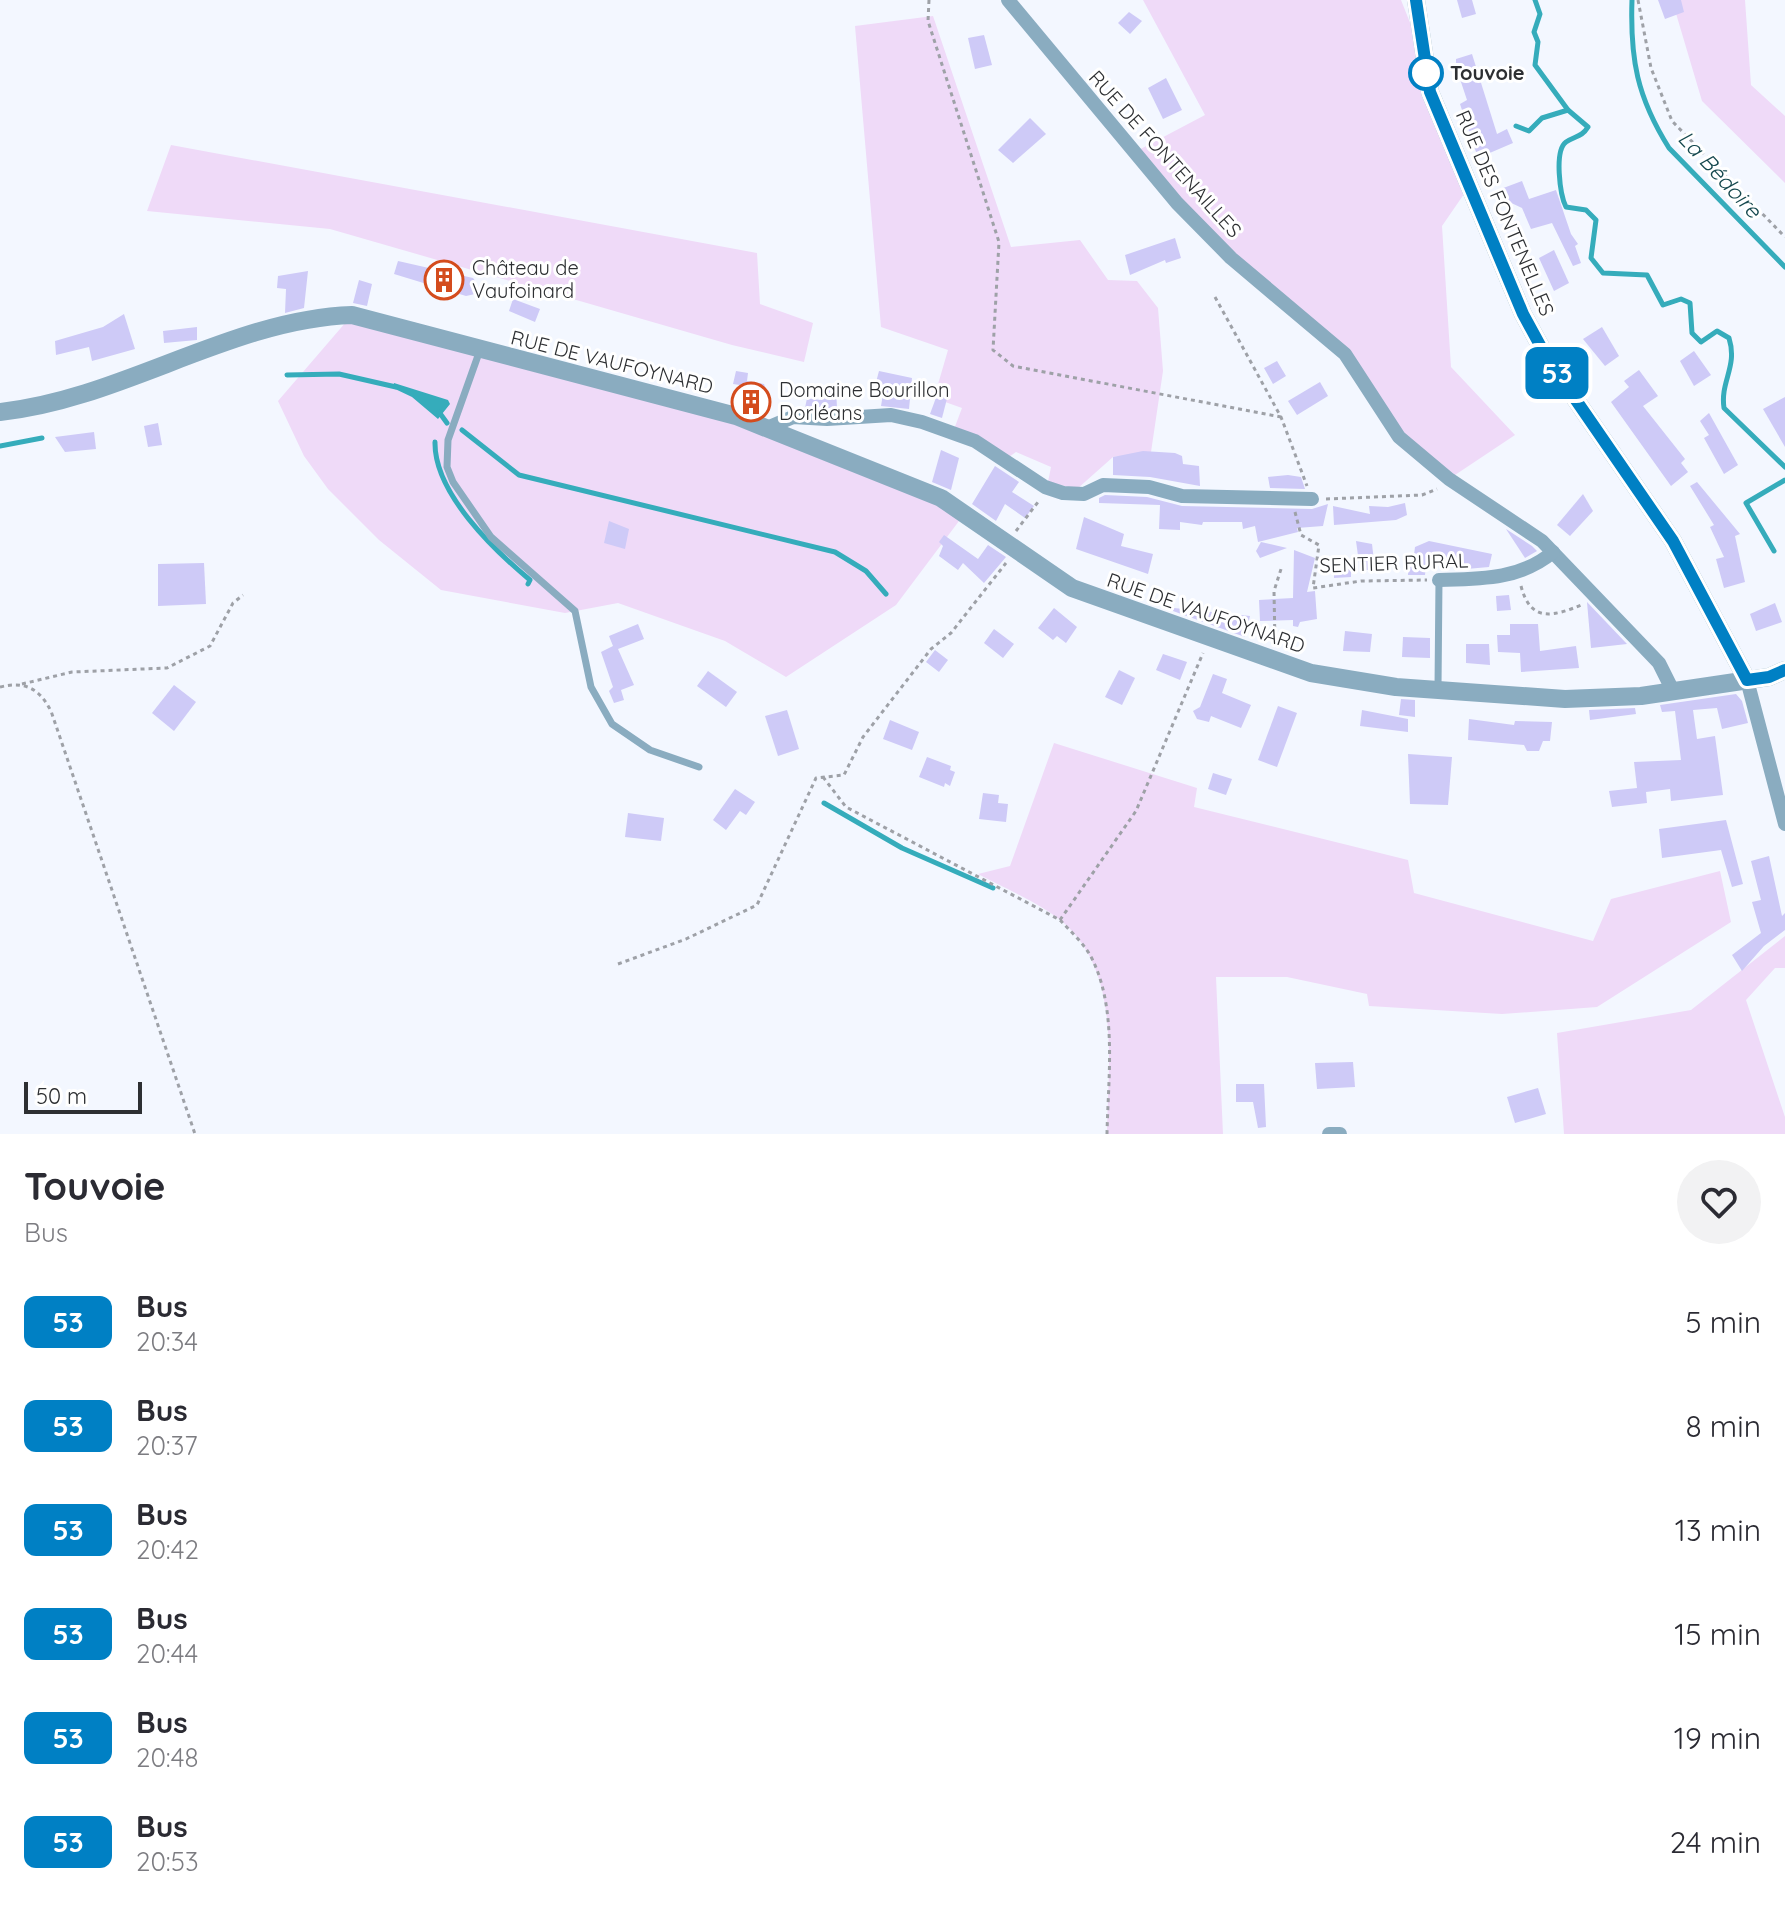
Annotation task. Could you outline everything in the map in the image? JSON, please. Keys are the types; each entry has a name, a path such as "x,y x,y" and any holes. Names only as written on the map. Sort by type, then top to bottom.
{"street":[{"name":"RUE DE FONTENAILLES","path":"1008,0 1177,203 1231,258 1331,339 1358,371 1399,437 1449,479 1520,524 1553,552 1659,663 1673,691"},
{"name":"RUE DES FONTENELLES","path":"1416,0 1430,92 1523,314 1547,358 1673,541 1747,680"},
{"name":"RUE DE VAUFOYNARD","path":"0,412 93,393 262,331 317,318 352,315 736,416 941,498 1072,588 1273,660 1348,681 1565,699 1641,696 1747,680"},
{"path":"767,428 793,417 827,419 876,414 907,418 975,441 1045,487 1077,494 1103,485 1149,487 1182,496 1312,499"},
{"name":"SENTIER RURAL","path":"1439,580 1482,580 1517,572 1553,552"},
{"path":"1785,670 1769,677 1747,680 1785,824"},
{"path":"1329,1134 1340,1134"}],"lane":[{"path":"480,350 448,440 447,467 453,482 491,537 575,611 591,687 612,724 650,750 699,767"},
{"path":"1438,689 1439,580"}],"path":[{"path":"929,0 928,21 999,242 993,350 1013,366 1281,417"},
{"path":"1638,0 1651,68 1672,121 1785,237"},
{"path":"1215,297 1281,417 1312,499 1354,500 1422,495 1432,492 1449,479"},
{"path":"618,964 686,939 757,905 816,778 844,775 863,737 1011,546 1045,487"},
{"name":"SENTIER RURAL","path":"1294,511 1301,535 1319,545 1313,588 1361,581 1439,580"},
{"path":"1273,660 1274,591 1282,566"},
{"path":"1517,572 1527,604 1540,614 1568,610 1597,597"},
{"path":"0,687 72,672 167,668 210,646 229,610 243,595"},
{"path":"1060,920 1136,811 1211,637"},
{"path":"22,684 38,692 51,711 195,1134"},
{"path":"823,777 846,807 1060,920 1094,962 1104,995 1107,1134"}],"shaded area":[{"path":"1143,0 1401,0 1473,181 1442,226 1451,367 1515,435 1449,479 1387,422 1358,371 1231,258 1133,153 1205,115"},
{"path":"1672,0 1745,0 1751,85 1785,116 1785,183 1702,101"},
{"path":"933,16 1011,247 1080,240 1108,280 1137,281 1158,308 1163,371 1151,452 1113,457 1077,489 1048,482 1051,467 1016,452 1006,459 953,432 962,408 934,398 948,350 881,327 855,26"},
{"path":"171,145 757,253 760,304 813,323 804,362 732,345 330,229 147,211"},
{"path":"352,315 677,401 965,513 896,605 786,677 725,641 618,603 565,613 441,590 379,540 328,489 304,456 278,401"},
{"path":"1054,743 1197,788 1194,807 1408,860 1414,893 1593,941 1611,899 1720,871 1731,922 1597,1007 1502,1014 1369,1006 1367,994 1287,977 1216,977 1223,1134 1107,1134 1107,1019 1093,964 1079,940 1059,919 978,874 1010,866"},
{"path":"1785,936 1785,968 1775,968 1746,1000 1785,1117 1785,1134 1564,1134 1557,1033 1691,1010"}],"water":[{"path":"394,383 448,400 450,404 438,419 412,397 393,388"}],"building":[{"path":"1457,0 1472,0 1476,14 1462,18"},
{"path":"1658,0 1681,0 1684,12 1665,19"},
{"path":"1129,12 1142,21 1130,34 1118,23"},
{"path":"984,35 992,65 975,69 968,38"},
{"path":"1472,54 1497,134 1507,129 1513,143 1478,158 1460,104 1467,100 1456,67 1456,59"},
{"path":"1166,78 1182,110 1163,119 1148,88"},
{"path":"1030,118 1046,134 1013,163 998,150"},
{"path":"1522,181 1529,199 1556,190 1571,234 1578,244 1575,246 1581,263 1573,266 1552,223 1531,229 1522,208 1490,193"},
{"path":"1175,238 1181,258 1166,263 1165,260 1130,275 1125,255"},
{"path":"1554,250 1569,283 1554,291 1539,258"},
{"name":"Château de Vaufoinard","path":"398,261 473,278 476,282 475,294 466,296 394,274"},
{"path":"308,271 304,308 285,313 286,289 277,288 278,276"},
{"path":"359,280 372,284 367,306 353,303"},
{"path":"513,299 540,309 535,322 509,311"},
{"path":"124,314 135,349 92,361 89,347 56,355 55,341 103,327"},
{"path":"197,327 197,340 164,343 163,331"},
{"path":"1602,327 1619,356 1605,366 1583,339"},
{"path":"1694,351 1711,375 1694,386 1680,361"},
{"path":"1277,361 1286,376 1273,384 1264,368"},
{"path":"1639,370 1658,396 1643,406 1685,459 1681,463 1688,472 1671,486 1611,402 1629,387 1624,381"},
{"name":"Domaine Bourillon Dorléans","path":"736,371 748,373 747,381 764,384 767,393 764,412 736,404 740,385 733,384"},
{"path":"879,371 912,378 909,409 881,406 884,388 875,386"},
{"path":"1320,382 1328,396 1297,415 1288,401"},
{"path":"941,384 950,387 942,418 930,414"},
{"path":"823,386 836,387 837,408 805,408 807,398 820,400"},
{"path":"1785,397 1785,447 1763,409"},
{"path":"1709,413 1738,465 1724,474 1704,438 1709,435 1700,421"},
{"path":"158,423 162,445 148,447 144,426"},
{"path":"94,432 96,449 65,452 55,437"},
{"path":"941,450 959,458 951,490 932,482"},
{"path":"1143,451 1175,453 1182,456 1183,464 1199,466 1200,486 1150,477 1113,475 1113,457"},
{"path":"995,466 1019,482 1012,492 1034,506 1025,518 1005,504 996,521 972,504"},
{"path":"1268,477 1301,477 1305,489 1270,488"},
{"path":"1697,482 1740,534 1735,536 1745,582 1724,588 1716,559 1724,557 1710,527 1714,525 1690,486"},
{"path":"1583,494 1593,511 1570,536 1557,525"},
{"path":"1105,495 1147,497 1182,506 1312,509 1328,504 1323,526 1297,528 1298,532 1258,542 1255,526 1243,529 1242,522 1203,522 1202,525 1180,522 1180,530 1159,529 1160,505 1099,503 1099,498"},
{"path":"1405,503 1407,515 1396,520 1334,525 1333,506 1370,514 1369,506 1388,507"},
{"path":"1084,517 1124,534 1121,546 1153,554 1148,574 1076,549"},
{"path":"609,521 629,529 625,549 604,543"},
{"path":"1506,529 1532,546 1537,551 1525,558"},
{"path":"944,535 978,559 988,545 1006,557 984,583 963,563 958,570 939,556 943,546 939,542"},
{"path":"1356,541 1372,544 1375,570 1360,570"},
{"path":"1429,541 1492,554 1489,567 1455,570 1453,562 1426,565 1425,575 1408,575 1409,555 1414,555 1415,547"},
{"path":"1261,542 1287,548 1260,558 1256,551"},
{"path":"1294,550 1315,558 1307,592 1315,591 1317,619 1300,622 1298,627 1293,626 1293,620 1260,621 1259,600 1293,598"},
{"path":"204,563 206,604 158,606 158,564"},
{"path":"1351,563 1351,577 1334,578 1334,564"},
{"path":"1509,595 1511,610 1497,611 1496,596"},
{"path":"1587,602 1627,644 1591,648"},
{"path":"1775,603 1782,622 1756,631 1750,614"},
{"path":"1054,608 1077,627 1066,643 1057,636 1053,640 1038,628"},
{"path":"1174,608 1250,616 1245,637 1173,611"},
{"path":"638,624 644,639 618,649 634,685 621,690 624,700 614,703 609,691 613,687 601,652 613,646 609,636"},
{"path":"1510,624 1538,624 1540,651 1576,646 1579,668 1521,672 1520,653 1498,652 1497,635 1510,635"},
{"path":"994,629 1014,644 1003,658 984,643"},
{"path":"1345,631 1372,634 1370,652 1343,651"},
{"path":"1403,637 1430,638 1430,658 1402,657"},
{"path":"1466,644 1489,644 1490,665 1466,663"},
{"path":"935,650 948,660 939,672 926,662"},
{"path":"1163,654 1187,662 1180,680 1156,670"},
{"path":"1119,670 1135,678 1122,705 1105,697"},
{"path":"708,671 737,692 726,707 697,686"},
{"path":"1213,674 1227,679 1222,693 1251,705 1241,728 1211,716 1209,722 1197,719 1193,711 1200,707"},
{"path":"174,685 196,702 174,731 152,713"},
{"path":"1736,694 1742,701 1748,723 1722,729 1717,708 1693,710 1697,739 1715,736 1723,795 1671,801 1670,789 1646,792 1647,803 1612,807 1609,791 1637,788 1634,762 1681,760 1675,711 1662,712 1660,705"},
{"path":"1401,699 1415,700 1415,717 1399,715"},
{"path":"1278,706 1297,713 1277,767 1258,760"},
{"path":"1635,708 1636,714 1590,720 1589,710"},
{"path":"787,710 799,749 778,756 765,716"},
{"path":"1362,710 1408,719 1408,732 1360,726"},
{"path":"1469,719 1514,725 1515,721 1552,722 1550,741 1543,741 1539,751 1527,751 1524,745 1468,740"},
{"path":"890,720 919,732 912,750 883,739"},
{"path":"1408,754 1452,757 1448,805 1410,804"},
{"path":"927,757 951,766 950,770 955,772 950,786 945,783 944,787 919,777"},
{"path":"1213,773 1232,779 1226,795 1208,789"},
{"path":"735,789 755,802 746,815 740,811 726,830 713,820"},
{"path":"983,793 999,795 998,803 1008,804 1006,822 979,819"},
{"path":"628,813 664,818 661,841 625,837"},
{"path":"1726,820 1743,884 1732,887 1721,850 1662,858 1659,829"},
{"path":"1769,856 1782,916 1785,913 1785,930 1764,946 1742,971 1732,955 1761,933 1752,902 1761,900 1751,861"},
{"path":"1353,1062 1355,1087 1317,1089 1315,1063"},
{"path":"1236,1084 1264,1084 1266,1127 1258,1128 1253,1102 1236,1102"},
{"path":"1538,1088 1546,1114 1515,1123 1507,1097"}],"waterway":[{"name":"La Bédoire","path":"1535,0 1540,14 1534,32 1538,42 1535,65 1568,110 1588,127 1562,147 1559,173 1566,207 1586,210 1596,220 1591,258 1603,273 1647,275 1663,305 1681,299 1690,303 1692,333 1701,342 1717,331 1729,338 1731,357 1724,390 1724,408 1785,467"},
{"name":"La Bédoire","path":"1632,0 1634,59 1649,112 1658,129 1669,148 1785,267"},
{"path":"1516,126 1529,131 1542,118 1568,110"},
{"path":"287,375 339,374 396,387"},
{"path":"439,412 447,423"},
{"path":"462,430 519,475 835,552 866,571 886,594"},
{"path":"0,446 42,438"},
{"path":"435,442 437,461 455,500 484,537 530,580 528,584"},
{"path":"1774,551 1746,503 1785,480"},
{"path":"824,803 902,848 993,888"}],"bus line":[{"name":"53","path":"1416,0 1430,92 1534,337 1673,541 1747,680 1769,677 1785,670"}],"place":[{"name":"Touvoie","path":"1426,73"},
{"name":"Château de Vaufoinard","path":"444,280"},
{"name":"Domaine Bourillon Dorléans","path":"751,402"}]}
